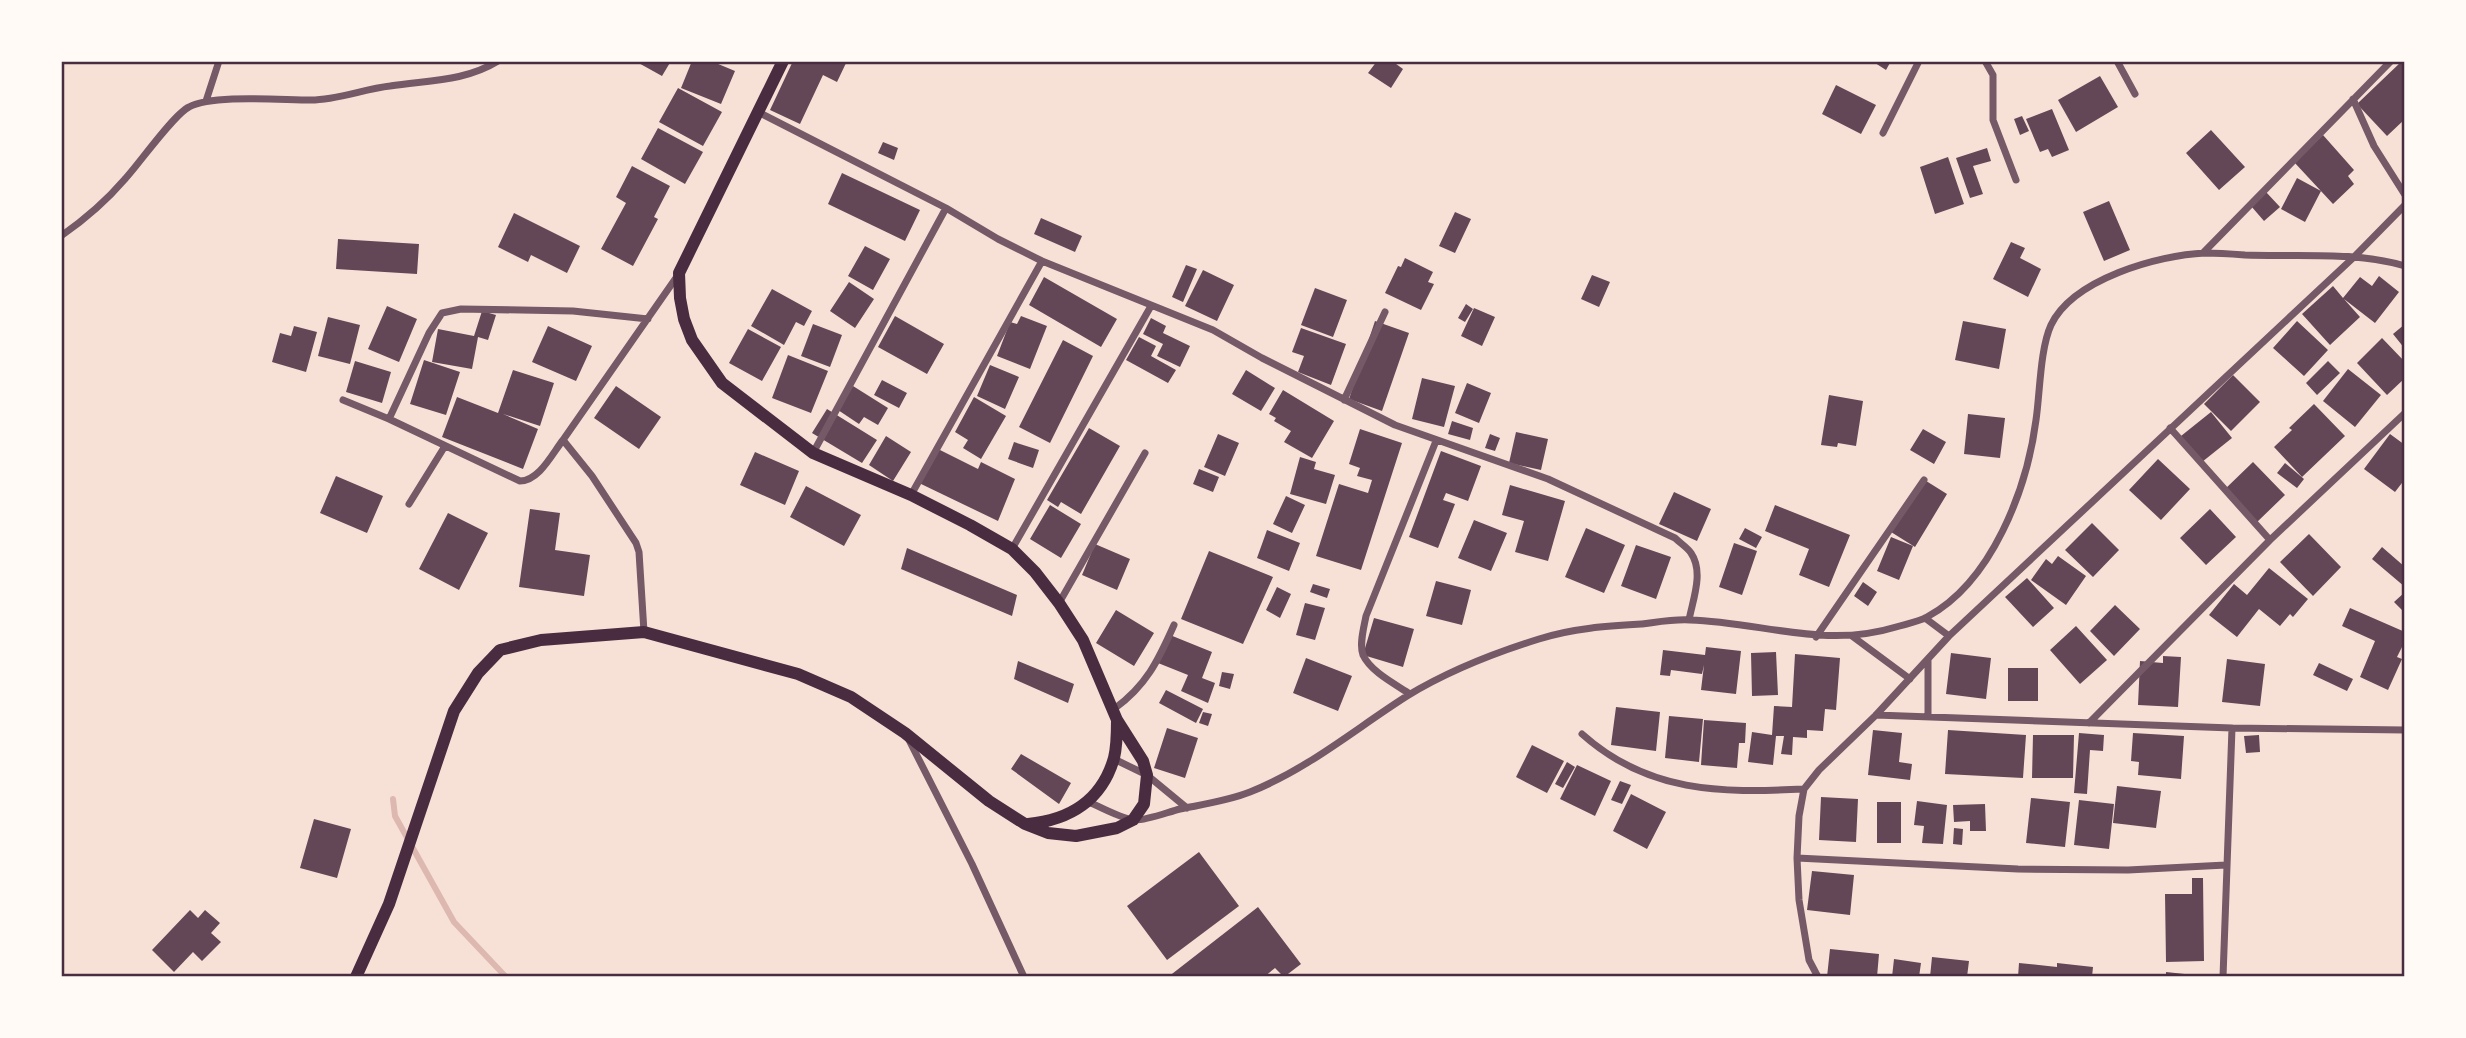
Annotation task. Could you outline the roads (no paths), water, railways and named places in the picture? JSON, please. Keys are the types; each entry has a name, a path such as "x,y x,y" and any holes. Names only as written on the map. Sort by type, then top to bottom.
{"main road":[{"path":"356,977 389,904 454,711 478,673 500,650 527,643 645,632 798,674 851,698 905,733 989,801 1025,824 1048,833 1076,836 1102,832 1133,820 1144,804 1147,775 1135,744 1116,715 1083,640 1035,572 1012,549 911,495 813,453 722,383 692,340 684,319 679,273 783,61"},
{"path":"1025,824 1047,822 1065,816 1089,802 1114,759 1116,715"}],"street":[{"path":"206,101 219,61"},
{"path":"61,236 124,181 187,107 223,99 316,100 390,85 455,78 487,68 498,61"},
{"path":"1883,133 1919,61"},
{"path":"1985,61 1993,75 1993,120 2017,180"},
{"path":"2117,61 2135,94"},
{"path":"2203,253 2391,61"},
{"path":"2353,99 2374,146 2405,195"},
{"path":"758,112 946,208 1042,261 1213,330 1395,425 1548,479 1675,538 1691,552 1696,565 1697,581 1689,620"},
{"path":"1818,977 1809,960 1799,900 1797,858 1799,816 1804,789 1950,636 2354,257 2405,205"},
{"path":"813,453 946,208"},
{"path":"1089,802 1133,820 1215,804 1252,792 1302,768 1410,694 1475,662 1543,637 1584,628 1689,620 1816,636 1852,636 1880,632 1925,618 1966,585 2007,523 2028,465 2051,326 2068,302 2097,281 2146,264 2203,253 2354,257 2405,266"},
{"path":"911,495 1042,261"},
{"path":"343,400 520,481 527,481 544,466 563,440 679,273"},
{"path":"1012,549 1151,306"},
{"path":"389,419 429,333 442,313 461,309 573,311 648,319"},
{"path":"1344,400 1385,312"},
{"path":"2089,723 2270,540 2405,413"},
{"path":"2170,428 2270,540"},
{"path":"563,440 592,476 636,543 645,632"},
{"path":"1410,694 1377,672 1363,654 1362,636 1366,616 1436,441"},
{"path":"409,504 445,446"},
{"path":"1059,603 1145,453"},
{"path":"1816,636 1924,480"},
{"path":"1925,618 1950,636"},
{"path":"1116,715 1147,678 1174,625"},
{"path":"1852,636 1910,679"},
{"path":"1928,660 1928,717"},
{"path":"1876,715 2232,728 2405,730"},
{"path":"2223,977 2232,728"},
{"path":"905,733 972,864 1024,977"},
{"path":"1582,734 1625,765 1667,782 1734,790 1804,789"},
{"path":"1114,759 1147,775 1186,808"},
{"path":"1797,858 2018,869 2128,870 2226,865"}],"waterway":[{"path":"393,799 395,816 454,922 506,977"}]}
